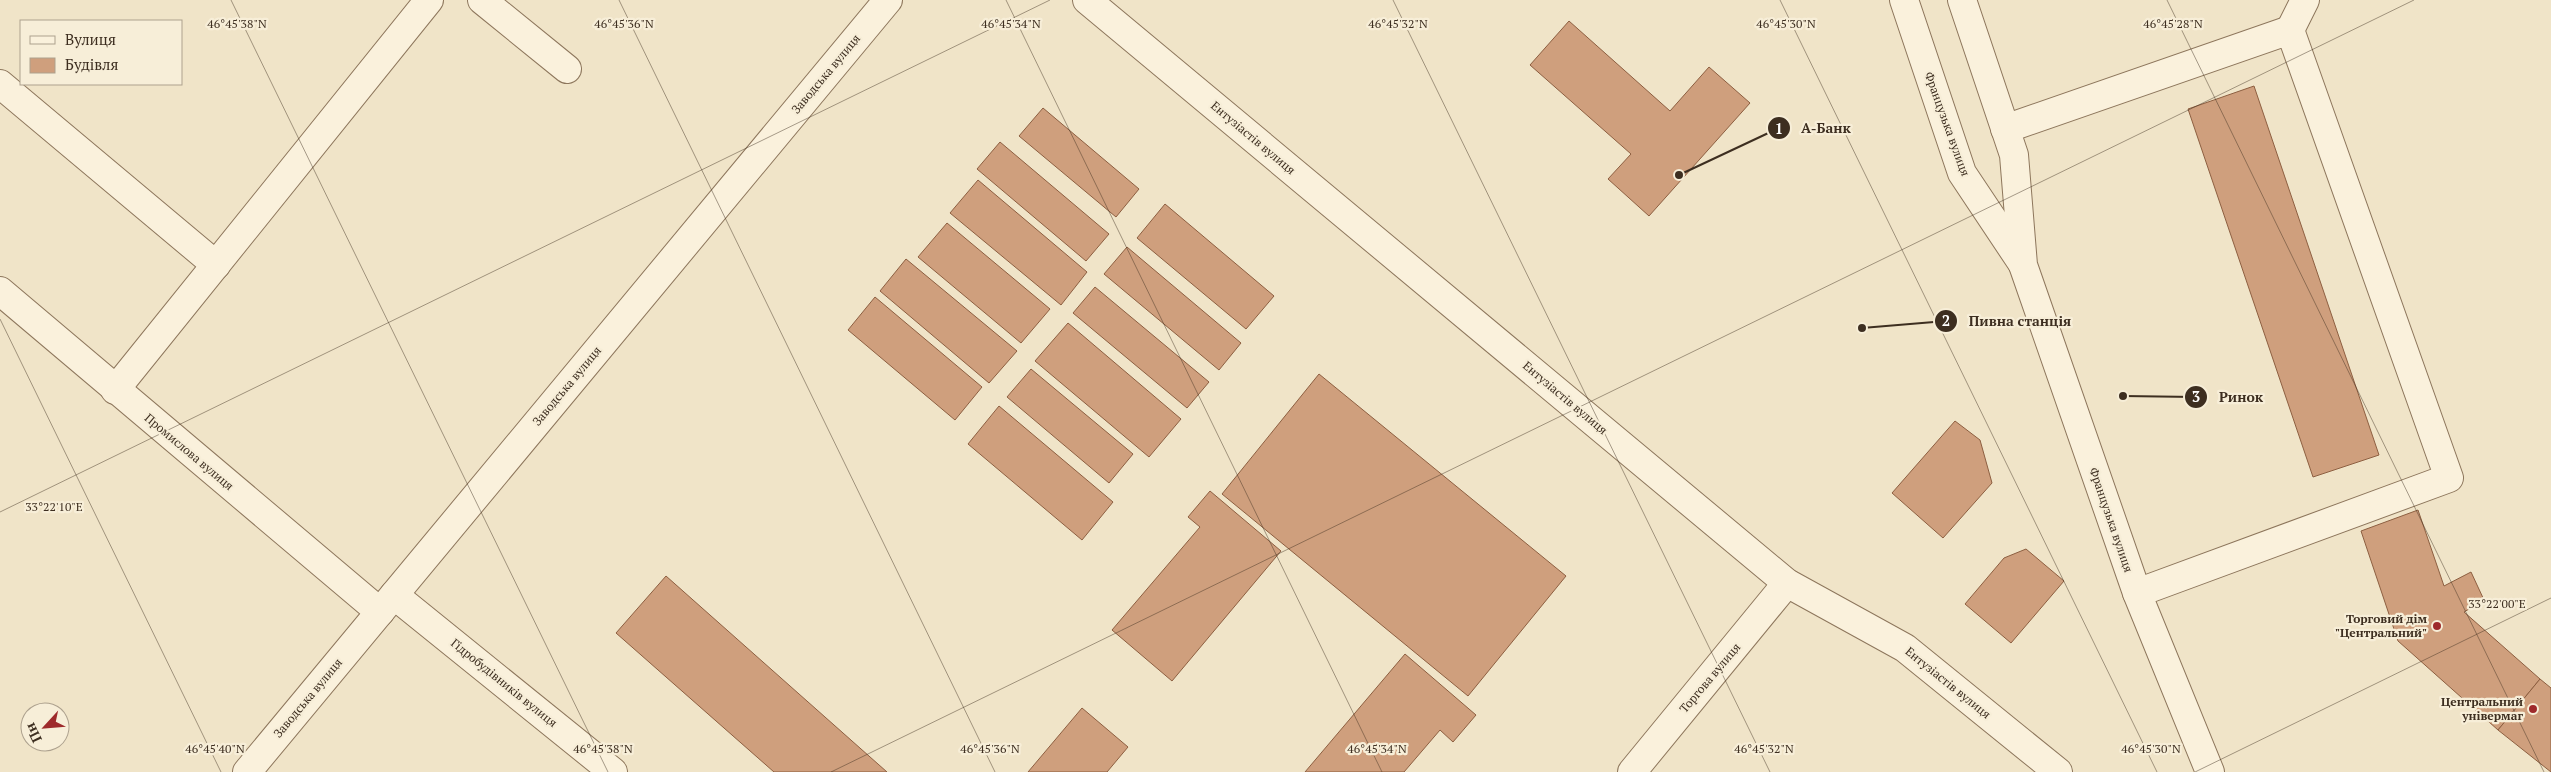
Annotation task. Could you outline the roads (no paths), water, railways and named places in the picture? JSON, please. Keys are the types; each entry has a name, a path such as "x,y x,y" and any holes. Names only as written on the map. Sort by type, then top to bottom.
{"street":[{"path":"115,390 429,0"},
{"path":"482,0 567,69"},
{"name":"Заводська вулиця","path":"247,772 888,0"},
{"name":"Ентузіастів вулиця","path":"1088,0 1788,583 1905,648 2058,772"},
{"name":"Французька вулиця","path":"1904,0 1962,173 2023,265 2137,593 2210,772"},
{"name":"Французька вулиця","path":"1962,0 2014,155 2023,265"},
{"path":"2005,129 2290,30 2305,0"},
{"path":"2137,593 2449,478 2290,30"},
{"path":"0,84 216,266"},
{"name":"Промислова вулиця","path":"0,291 115,390 387,603"},
{"name":"Торгова вулиця","path":"1632,772 1788,583"},
{"name":"Гідробудівників вулиця","path":"387,603 613,772"}],"place":[{"name":"A-Банк","path":"1679,175"},
{"name":"Пивна станція","path":"1862,328"},
{"name":"Ринок","path":"2123,396"},
{"name":"Торговий дім \"Центральний\"","path":"2437,626"},
{"name":"Центральний універмаг","path":"2533,709"}]}
